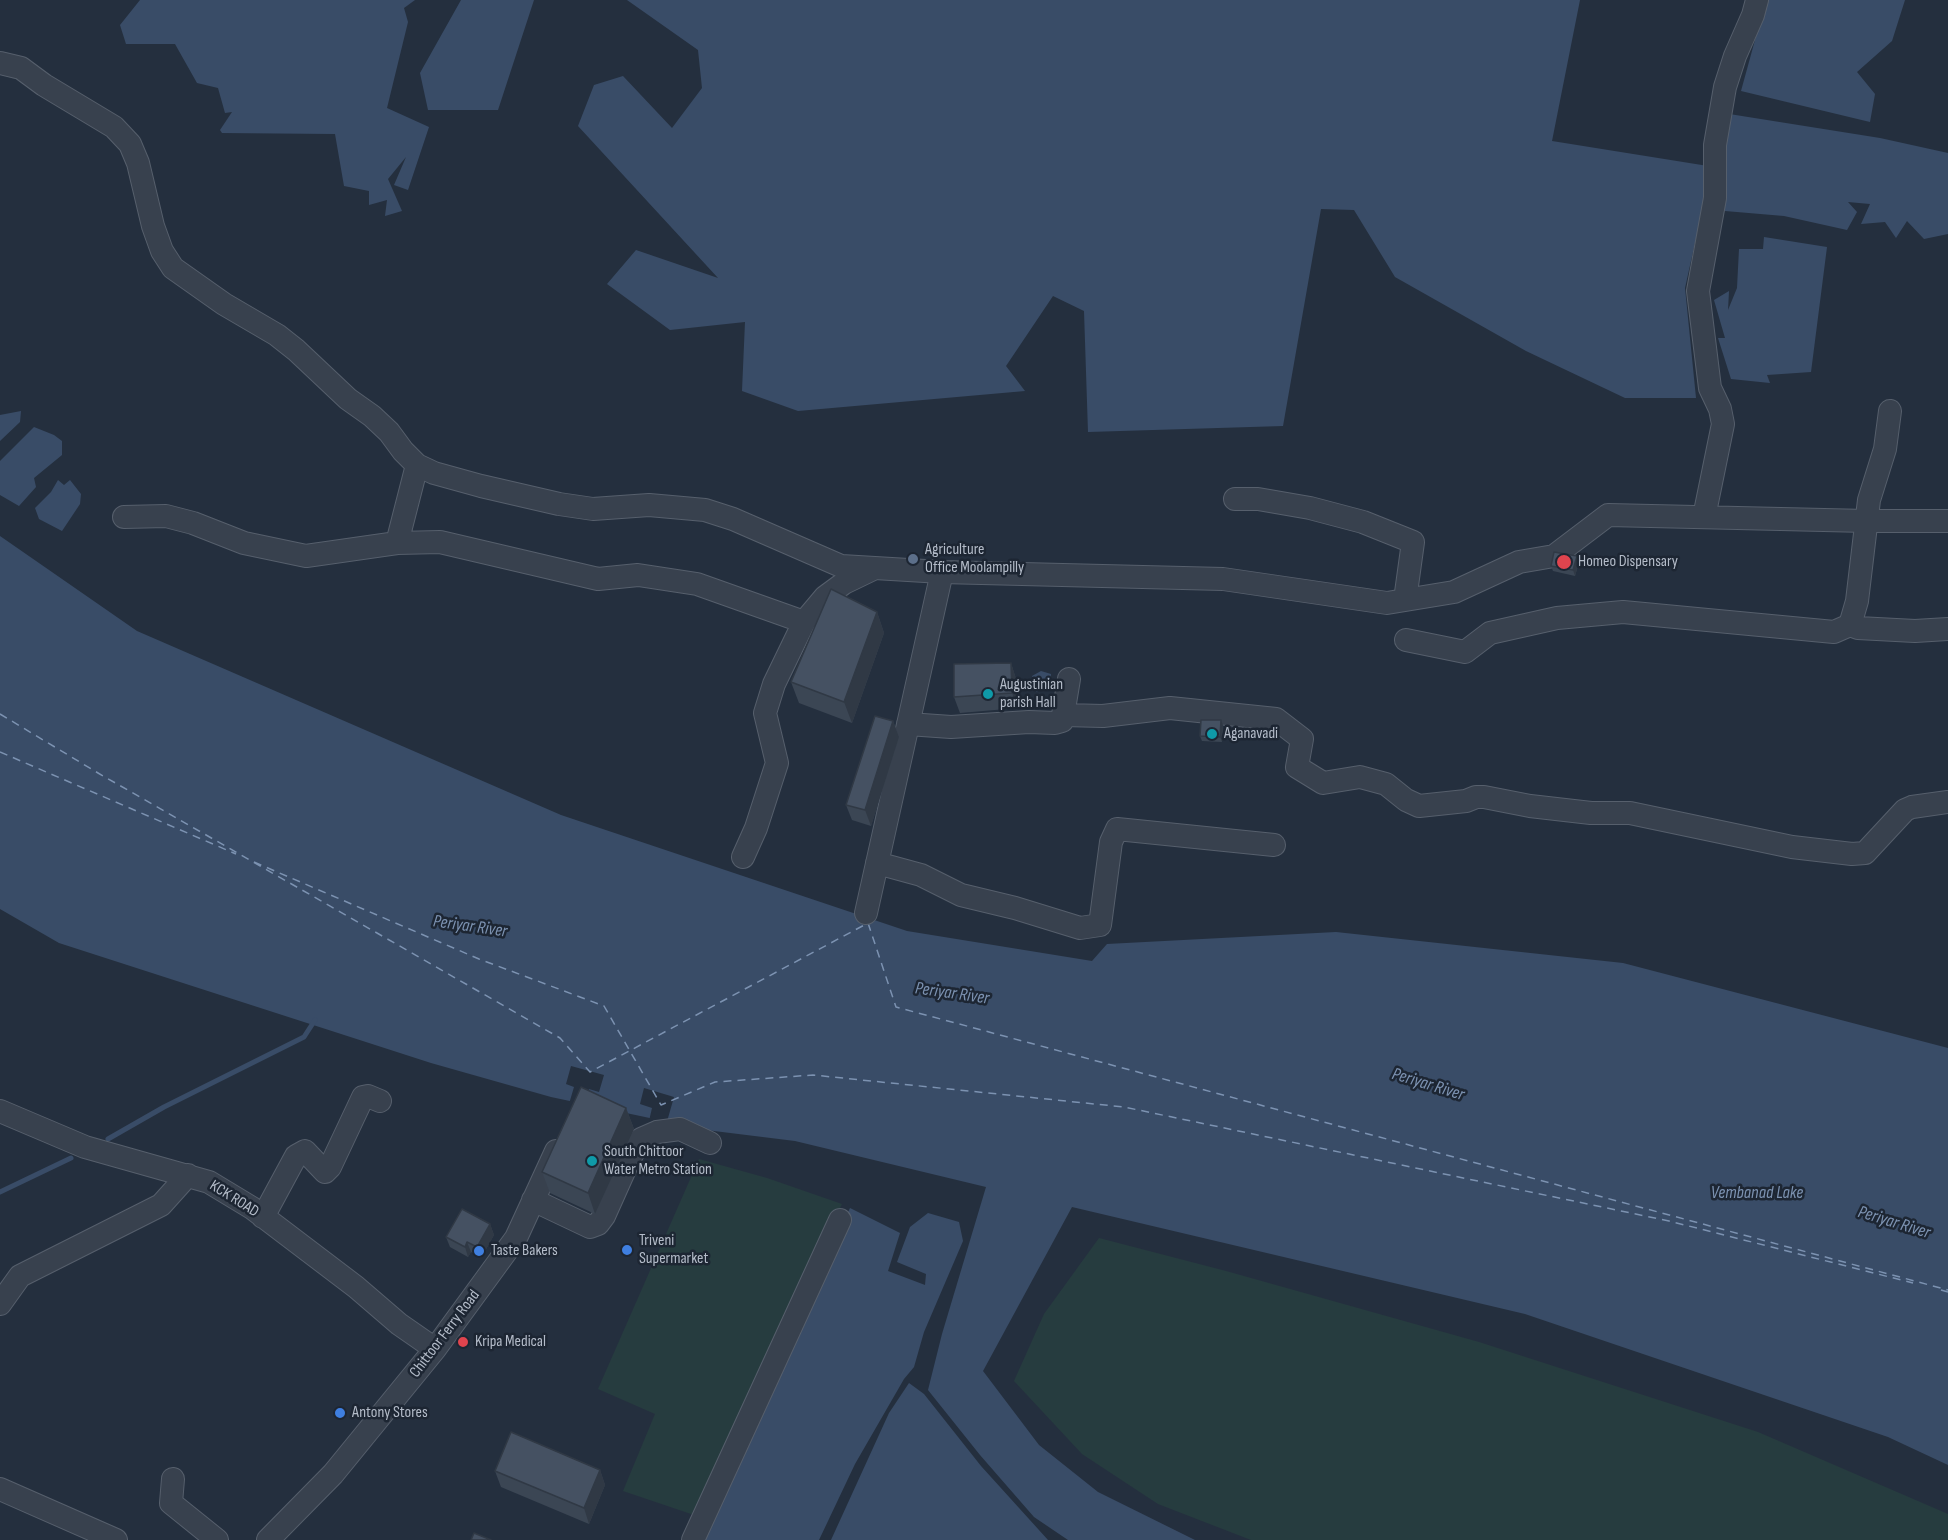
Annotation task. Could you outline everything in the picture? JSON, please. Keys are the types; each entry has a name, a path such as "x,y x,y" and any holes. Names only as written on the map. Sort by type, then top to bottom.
{"street":[{"path":"1704,517 1723,424 1720,409 1710,388 1698,291 1715,198 1715,145 1725,87 1757,0"},
{"path":"0,63 21,68 44,85 114,127 130,144 138,163 153,226 162,251 173,268 224,304 277,335 296,350 348,399 372,416 389,432 417,465 482,486 559,504 593,509 649,505 705,510 733,519 841,566 942,572 1223,579 1388,603 1454,592 1518,562 1554,556 1608,515 1867,521 1948,520"},
{"path":"1850,625 1857,601 1869,500 1885,449 1890,411"},
{"path":"397,543 417,465"},
{"path":"1234,499 1258,499 1310,508 1363,522 1413,542 1405,600"},
{"path":"124,517 166,516 193,523 244,543 306,556 397,543 440,542 598,579 638,575 697,584 804,622"},
{"path":"743,857 756,828 777,763 765,713 774,684 804,622 825,597 844,583 874,569"},
{"path":"867,913 942,572"},
{"path":"1406,640 1466,652 1490,633 1557,618 1623,612 1834,632 1850,625 1858,628 1915,631 1948,629"},
{"path":"908,724 951,727 1029,722 1055,723 1062,721 1064,715 1069,679"},
{"path":"1064,715 1103,716 1170,708 1276,720 1302,739 1297,767 1323,783 1360,777 1386,784 1406,800 1419,806 1466,801 1484,796 1530,806 1591,813 1630,813 1792,847 1852,854 1865,853 1905,810 1948,802"},
{"path":"877,863 921,875 961,895 1015,908 1080,928 1100,925 1111,842 1117,829 1274,845"},
{"path":"263,1217 296,1156 304,1151 325,1172 330,1167 363,1097 368,1096 380,1101"},
{"name":"KCK ROAD","path":"0,1110 91,1149 209,1182 263,1217 356,1287 399,1324 435,1349"},
{"name":"Chittoor Ferry Road","path":"268,1540 333,1474 435,1349 516,1238 565,1129"},
{"path":"534,1200 590,1227 598,1224 604,1216 641,1139 657,1132 680,1129 710,1143"},
{"path":"0,1304 20,1276 162,1205 189,1175"},
{"path":"693,1540 840,1220"},
{"path":"173,1479 171,1503 217,1540"},
{"path":"0,1489 116,1540"}],"green space":[{"path":"699,1159 767,1178 842,1204 768,1357 697,1516 623,1491 655,1414 598,1389"},
{"path":"1099,1238 1479,1342 1758,1432 1948,1514 1948,1540 1251,1540 1158,1504 1082,1454 1014,1381 1044,1314"}],"water":[{"path":"140,0 415,0 404,8 408,22 387,108 429,127 408,190 394,185 406,157 388,179 402,211 385,216 387,200 369,205 369,191 344,186 335,134 222,133 220,130 232,112 225,113 218,88 197,83 175,44 126,44 120,25"},
{"path":"461,0 534,0 498,110 428,110 420,73"},
{"path":"627,0 1580,0 1552,141 1708,166 1702,211 1685,288 1696,398 1625,398 1526,351 1395,277 1354,210 1321,209 1283,426 1088,432 1084,311 1053,296 1006,366 1025,391 798,411 742,391 745,322 670,330 607,284 636,250 718,278 578,126 594,85 623,76 672,128 702,88 698,50"},
{"path":"1766,0 1905,0 1892,41 1857,72 1875,94 1870,122 1741,91"},
{"path":"1723,113 1880,138 1948,153 1948,234 1924,239 1907,221 1896,238 1885,222 1861,224 1870,204 1848,202 1857,212 1847,230 1784,216 1725,211"},
{"path":"1764,237 1827,247 1811,372 1767,375 1770,383 1731,379 1718,338 1725,338 1714,300 1729,291 1728,310 1737,288 1739,249 1763,249"},
{"path":"21,411 20,422 0,441 0,415"},
{"path":"34,427 62,441 62,455 34,478 36,487 19,506 0,495 0,461"},
{"path":"58,480 64,485 70,480 81,494 80,504 62,531 39,519 35,508 51,492"},
{"name":"Vembanad Lake","path":"0,536 137,631 561,815 907,931 1092,961 1107,944 1336,932 1623,963 1948,1048 1948,1465 1888,1437 1525,1314 1072,1207 983,1371 1039,1445 1098,1492 1195,1540 1068,1540 1034,1517 928,1390 942,1334 986,1187 795,1141 706,1130 551,1097 431,1063 59,943 0,909"},
{"path":"1041,671 1051,674 1050,686 1036,692 1032,676"},
{"path":"850,1208 900,1233 888,1271 925,1285 926,1274 897,1262 910,1227 928,1213 959,1222 963,1241 924,1332 914,1367 904,1379 855,1464 819,1540 697,1540"},
{"path":"909,1383 924,1394 981,1466 1048,1540 831,1540 889,1413"}],"pier":[{"path":"571,1066 604,1075 599,1092 589,1089 584,1107 569,1104 574,1087 566,1084"},
{"path":"644,1088 674,1097 666,1125 649,1121 652,1108 640,1104"}],"building":[{"path":"1554,552 1577,556 1573,570 1551,566"},
{"path":"831,589 877,612 844,702 791,682"},
{"path":"1011,663 1012,693 954,697 954,664"},
{"path":"875,716 893,721 865,810 846,805"},
{"path":"1201,720 1221,720 1220,737 1200,736"},
{"path":"581,1087 626,1108 588,1193 542,1172"},
{"path":"462,1209 490,1224 477,1247 467,1242 465,1247 446,1237"},
{"path":"511,1432 600,1470 584,1508 495,1471"},
{"path":"474,1533 491,1540 471,1540"}],"waterway":[{"path":"108,1139 164,1107 304,1037 315,1020"},
{"path":"0,1192 71,1158"}],"ferry route":[{"path":"0,714 98,773 560,1038 590,1072 868,923 896,1007 1948,1290"},
{"path":"0,752 236,854"},
{"path":"254,862 479,959 604,1006 661,1105 715,1082 813,1075 1124,1107 1669,1221 1913,1283"},
{"path":"1941,1290 1948,1292"}],"place":[{"name":"Agriculture Office Moolampilly","path":"913,559"},
{"name":"Homeo Dispensary","path":"1564,562"},
{"name":"Augustinian parish Hall","path":"988,694"},
{"name":"Aganavadi","path":"1212,734"},
{"name":"South Chittoor Water Metro Station","path":"592,1161"},
{"name":"Triveni Supermarket","path":"627,1250"},
{"name":"Taste Bakers","path":"479,1251"},
{"name":"Kripa Medical","path":"463,1342"},
{"name":"Antony Stores","path":"340,1413"}],"water label":[{"name":"Periyar River","path":"470,927"},
{"name":"Periyar River","path":"952,994"},
{"name":"Periyar River","path":"1428,1085"},
{"name":"Periyar River","path":"1894,1223"}]}
